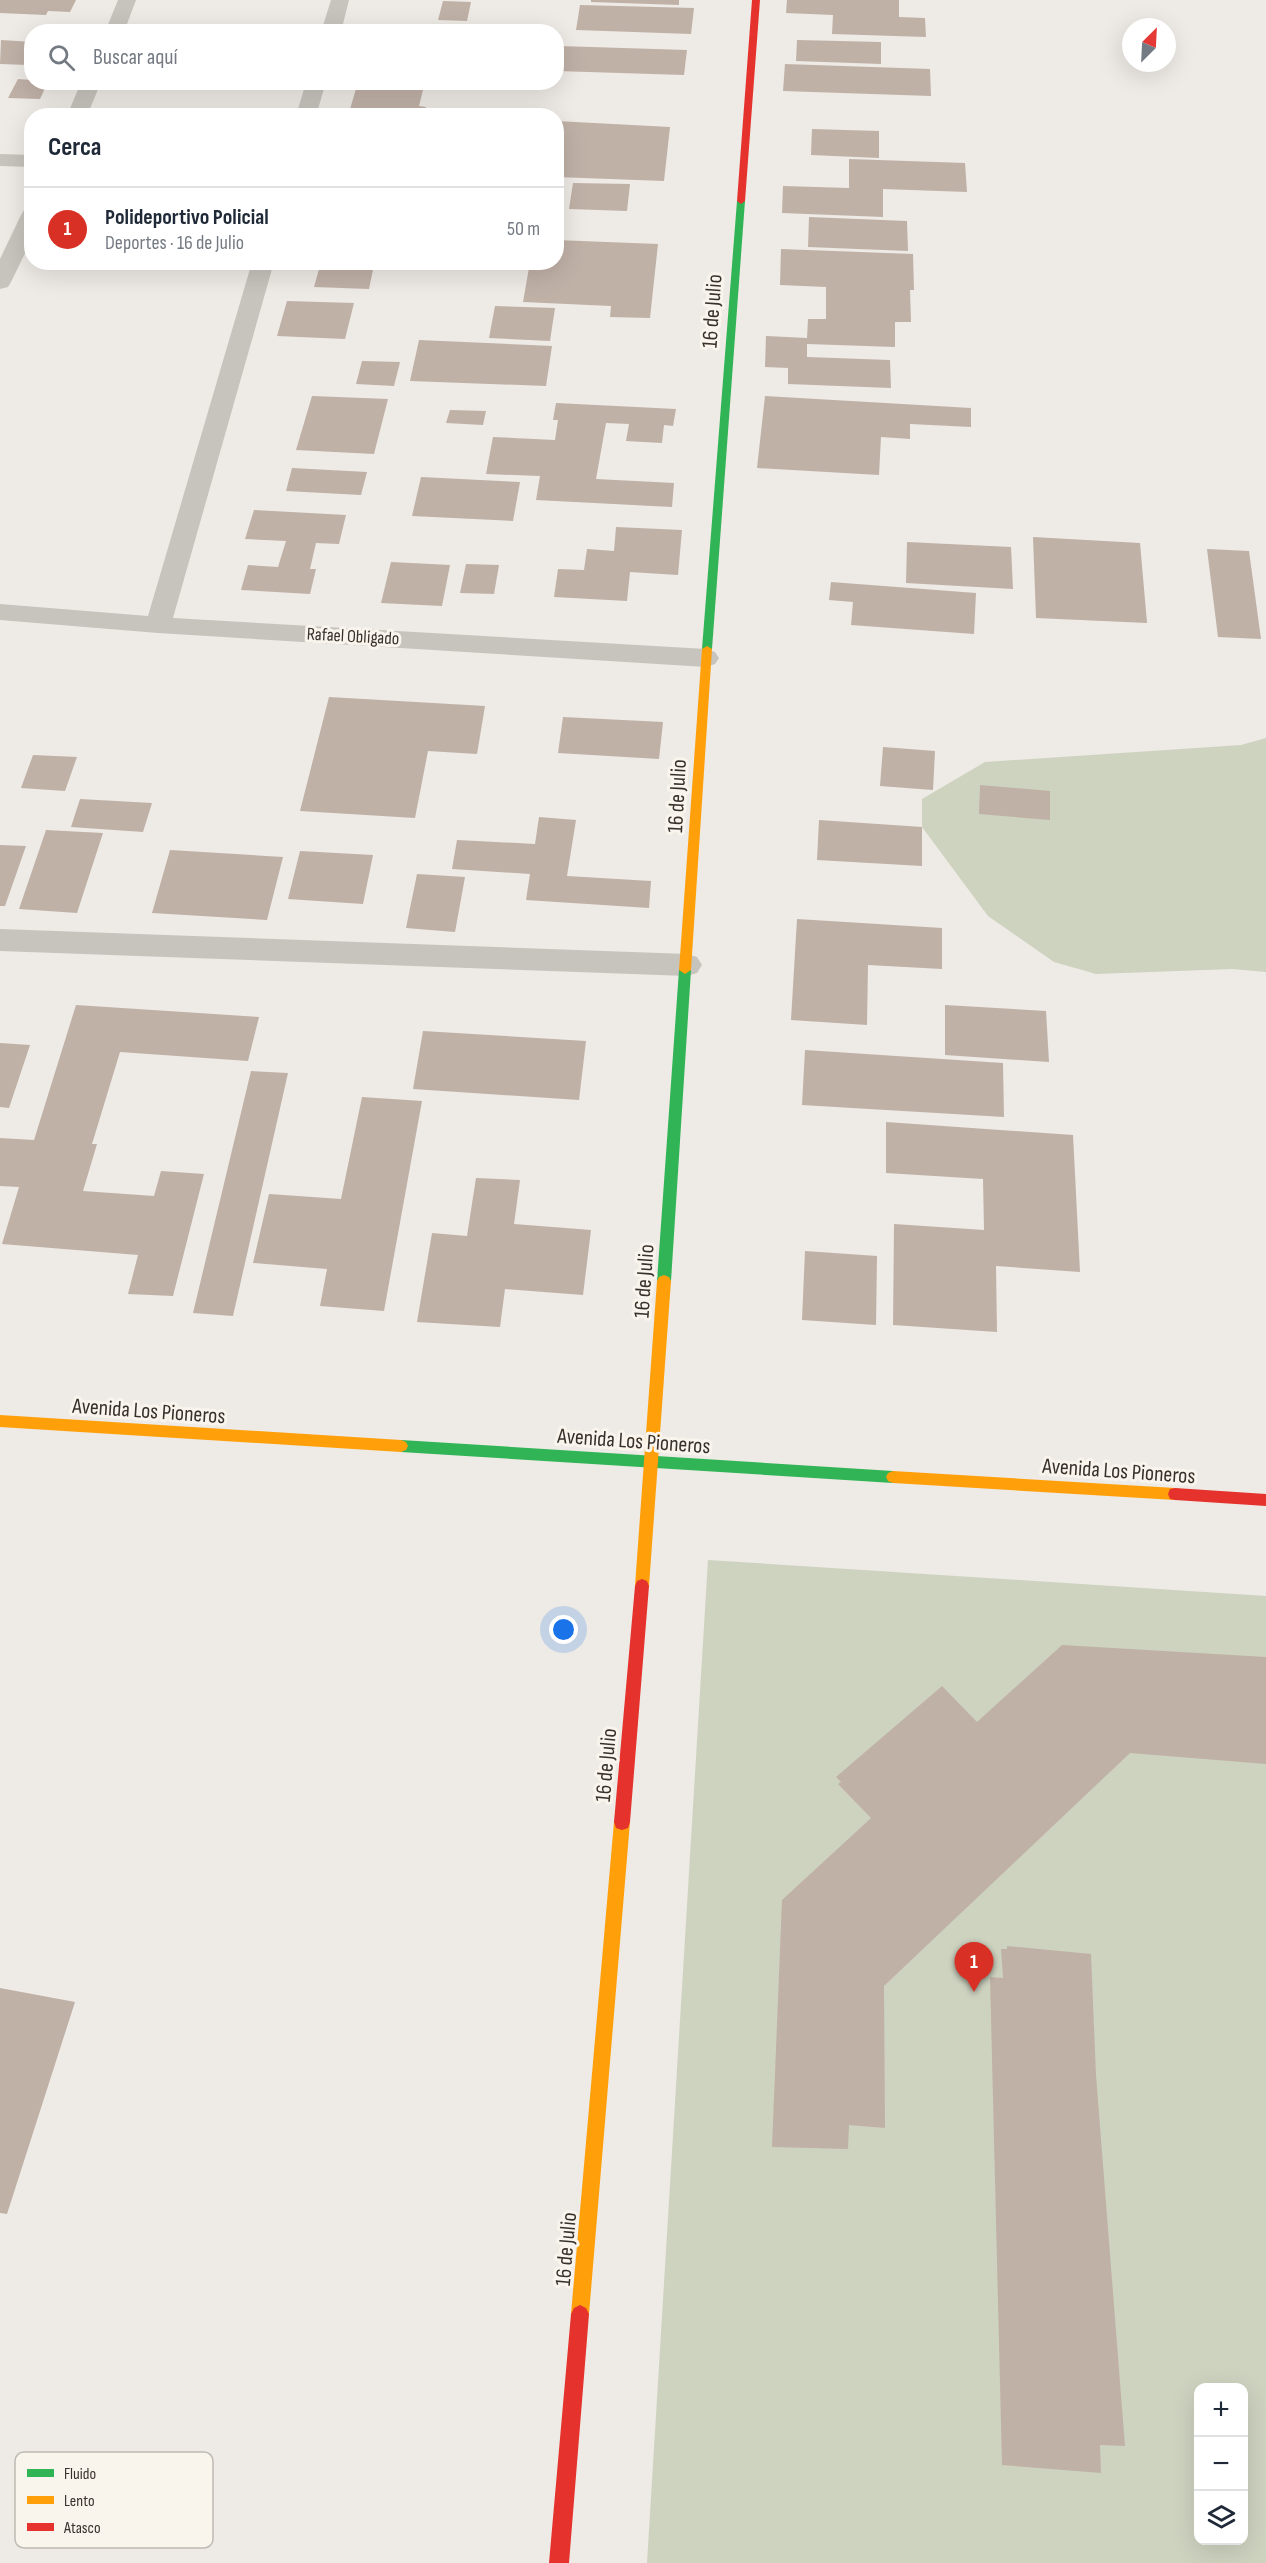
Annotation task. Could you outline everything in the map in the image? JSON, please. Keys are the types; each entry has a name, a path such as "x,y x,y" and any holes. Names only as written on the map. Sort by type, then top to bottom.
{"street":[{"path":"118,24 128,0"},
{"path":"333,24 340,0"},
{"name":"16 de Julio","path":"560,2563 652,1462 706,658 756,0"},
{"path":"80,108 87,90"},
{"path":"308,108 314,90"},
{"path":"0,159 24,160"},
{"path":"0,282 24,232"},
{"path":"158,625 261,270"},
{"name":"Rafael Obligado","path":"0,612 158,625 706,658"},
{"path":"0,940 687,965"},
{"name":"Avenida Los Pioneros","path":"0,1421 1266,1500"}],"green space":[{"path":"1266,738 1266,972 1232,969 1096,974 1054,962 988,916 922,827 922,799 985,762 1241,745"},
{"path":"708,1560 1266,1596 1266,2563 647,2563"}],"building":[{"path":"0,0 76,0 70,12 48,11 46,15 0,13"},
{"path":"591,0 679,0 679,5 591,2"},
{"path":"787,0 899,0 899,17 925,18 926,37 832,34 833,15 786,13"},
{"path":"443,1 471,2 467,21 438,20"},
{"path":"580,5 694,8 691,34 576,30"},
{"path":"1,40 24,41 24,65 0,64"},
{"path":"797,40 881,42 881,64 796,61"},
{"path":"564,46 687,50 684,75 564,71"},
{"path":"785,64 930,69 931,96 783,91"},
{"path":"18,79 24,79 24,90 44,90 40,99 8,98"},
{"path":"356,90 423,90 419,106 426,107 426,108 350,108"},
{"path":"564,121 670,127 664,181 564,177"},
{"path":"812,129 879,131 879,158 811,155"},
{"path":"849,159 965,163 967,192 883,189 883,217 782,213 783,186 849,188"},
{"path":"573,183 630,184 627,211 569,209"},
{"path":"809,217 907,221 908,251 808,247"},
{"path":"564,240 658,244 650,318 610,317 611,306 523,302 529,270 564,270"},
{"path":"781,249 913,254 914,290 910,290 911,322 895,322 895,347 807,344 807,357 890,360 891,388 788,384 788,368 765,367 766,336 807,338 808,319 826,319 826,287 780,285"},
{"path":"319,270 373,270 369,289 314,287"},
{"path":"287,301 354,303 345,339 277,336"},
{"path":"495,306 555,308 550,341 489,338"},
{"path":"419,340 552,346 546,386 410,381"},
{"path":"362,361 400,362 394,386 356,384"},
{"path":"312,396 388,399 374,454 296,450"},
{"path":"765,396 971,408 971,427 910,424 910,439 881,437 879,475 757,468"},
{"path":"556,403 676,409 673,426 664,425 662,443 626,441 629,424 606,423 596,479 674,483 672,507 536,500 540,476 486,474 493,437 555,440 558,420 553,420"},
{"path":"450,410 486,411 483,425 446,423"},
{"path":"292,468 367,472 361,495 286,491"},
{"path":"421,477 520,482 513,521 412,516"},
{"path":"254,510 346,515 339,544 316,543 310,569 316,569 310,594 241,590 248,565 278,567 286,541 245,539"},
{"path":"616,527 682,530 678,575 630,572 627,601 554,597 558,569 584,570 587,549 614,551"},
{"path":"1033,537 1140,543 1147,623 1036,618"},
{"path":"907,542 1011,547 1013,589 906,583"},
{"path":"1207,549 1249,551 1261,639 1218,637"},
{"path":"391,562 450,565 442,606 381,603"},
{"path":"466,564 499,565 494,594 460,593"},
{"path":"831,582 976,593 974,634 851,625 853,602 829,600"},
{"path":"329,697 485,706 477,754 428,751 415,818 300,811"},
{"path":"563,717 663,722 659,759 558,753"},
{"path":"883,747 935,751 933,790 880,786"},
{"path":"33,755 77,757 65,791 21,788"},
{"path":"980,785 1050,791 1050,820 979,814"},
{"path":"80,799 152,803 143,832 71,827"},
{"path":"539,817 576,820 567,876 651,881 649,908 526,900 530,874 452,869 457,840 535,844"},
{"path":"819,820 922,827 922,866 817,860"},
{"path":"46,830 103,833 77,913 19,909"},
{"path":"0,845 26,846 5,906 0,906"},
{"path":"170,850 283,857 267,920 152,913"},
{"path":"300,851 373,855 363,904 288,899"},
{"path":"417,874 465,877 455,932 406,928"},
{"path":"797,919 942,928 942,969 868,965 867,1025 791,1020"},
{"path":"76,1005 259,1017 248,1061 120,1052 92,1144 97,1144 83,1191 154,1196 161,1171 204,1174 173,1296 128,1294 138,1255 2,1244 19,1187 0,1186 0,1138 34,1140"},
{"path":"945,1005 1046,1011 1049,1062 945,1055"},
{"path":"423,1031 586,1041 579,1100 413,1089"},
{"path":"0,1043 30,1045 9,1108 0,1107"},
{"path":"805,1050 1003,1063 1004,1117 802,1105"},
{"path":"251,1071 288,1073 233,1316 193,1313"},
{"path":"362,1097 422,1101 384,1311 320,1306 327,1269 253,1263 269,1194 341,1199"},
{"path":"886,1122 1073,1135 1080,1272 996,1266 997,1332 893,1325 894,1224 984,1230 983,1179 886,1173"},
{"path":"476,1178 520,1180 514,1224 591,1230 583,1295 505,1289 500,1327 417,1322 432,1233 467,1236"},
{"path":"805,1251 877,1256 876,1325 802,1320"},
{"path":"1062,1645 1266,1657 1266,1764 1130,1753 884,1986 885,2128 849,2125 848,2149 772,2147 782,1900 871,1818 838,1784 841,1782 836,1777 942,1686 977,1722"},
{"path":"1007,1946 1091,1954 1096,2075 1125,2446 1100,2445 1101,2473 1002,2465 990,1977 1003,1978 1001,1949 1007,1949"},
{"path":"0,1988 75,2002 7,2214 0,2213"}],"traffic: fast":[{"path":"707,649 741,201"},
{"path":"664,1281 685,970"},
{"path":"401,1446 893,1477"}],"traffic: slow":[{"path":"685,970 707,649"},
{"path":"642,1586 664,1281"},
{"path":"0,1421 401,1446"},
{"path":"893,1477 1175,1494"},
{"path":"580,2314 622,1822"}],"traffic: jam":[{"path":"741,201 756,0"},
{"path":"1175,1494 1266,1500"},
{"path":"622,1822 642,1586"},
{"path":"559,2563 580,2314"}],"place":[{"name":"Polideportivo Policial","path":"974,1992"}]}
